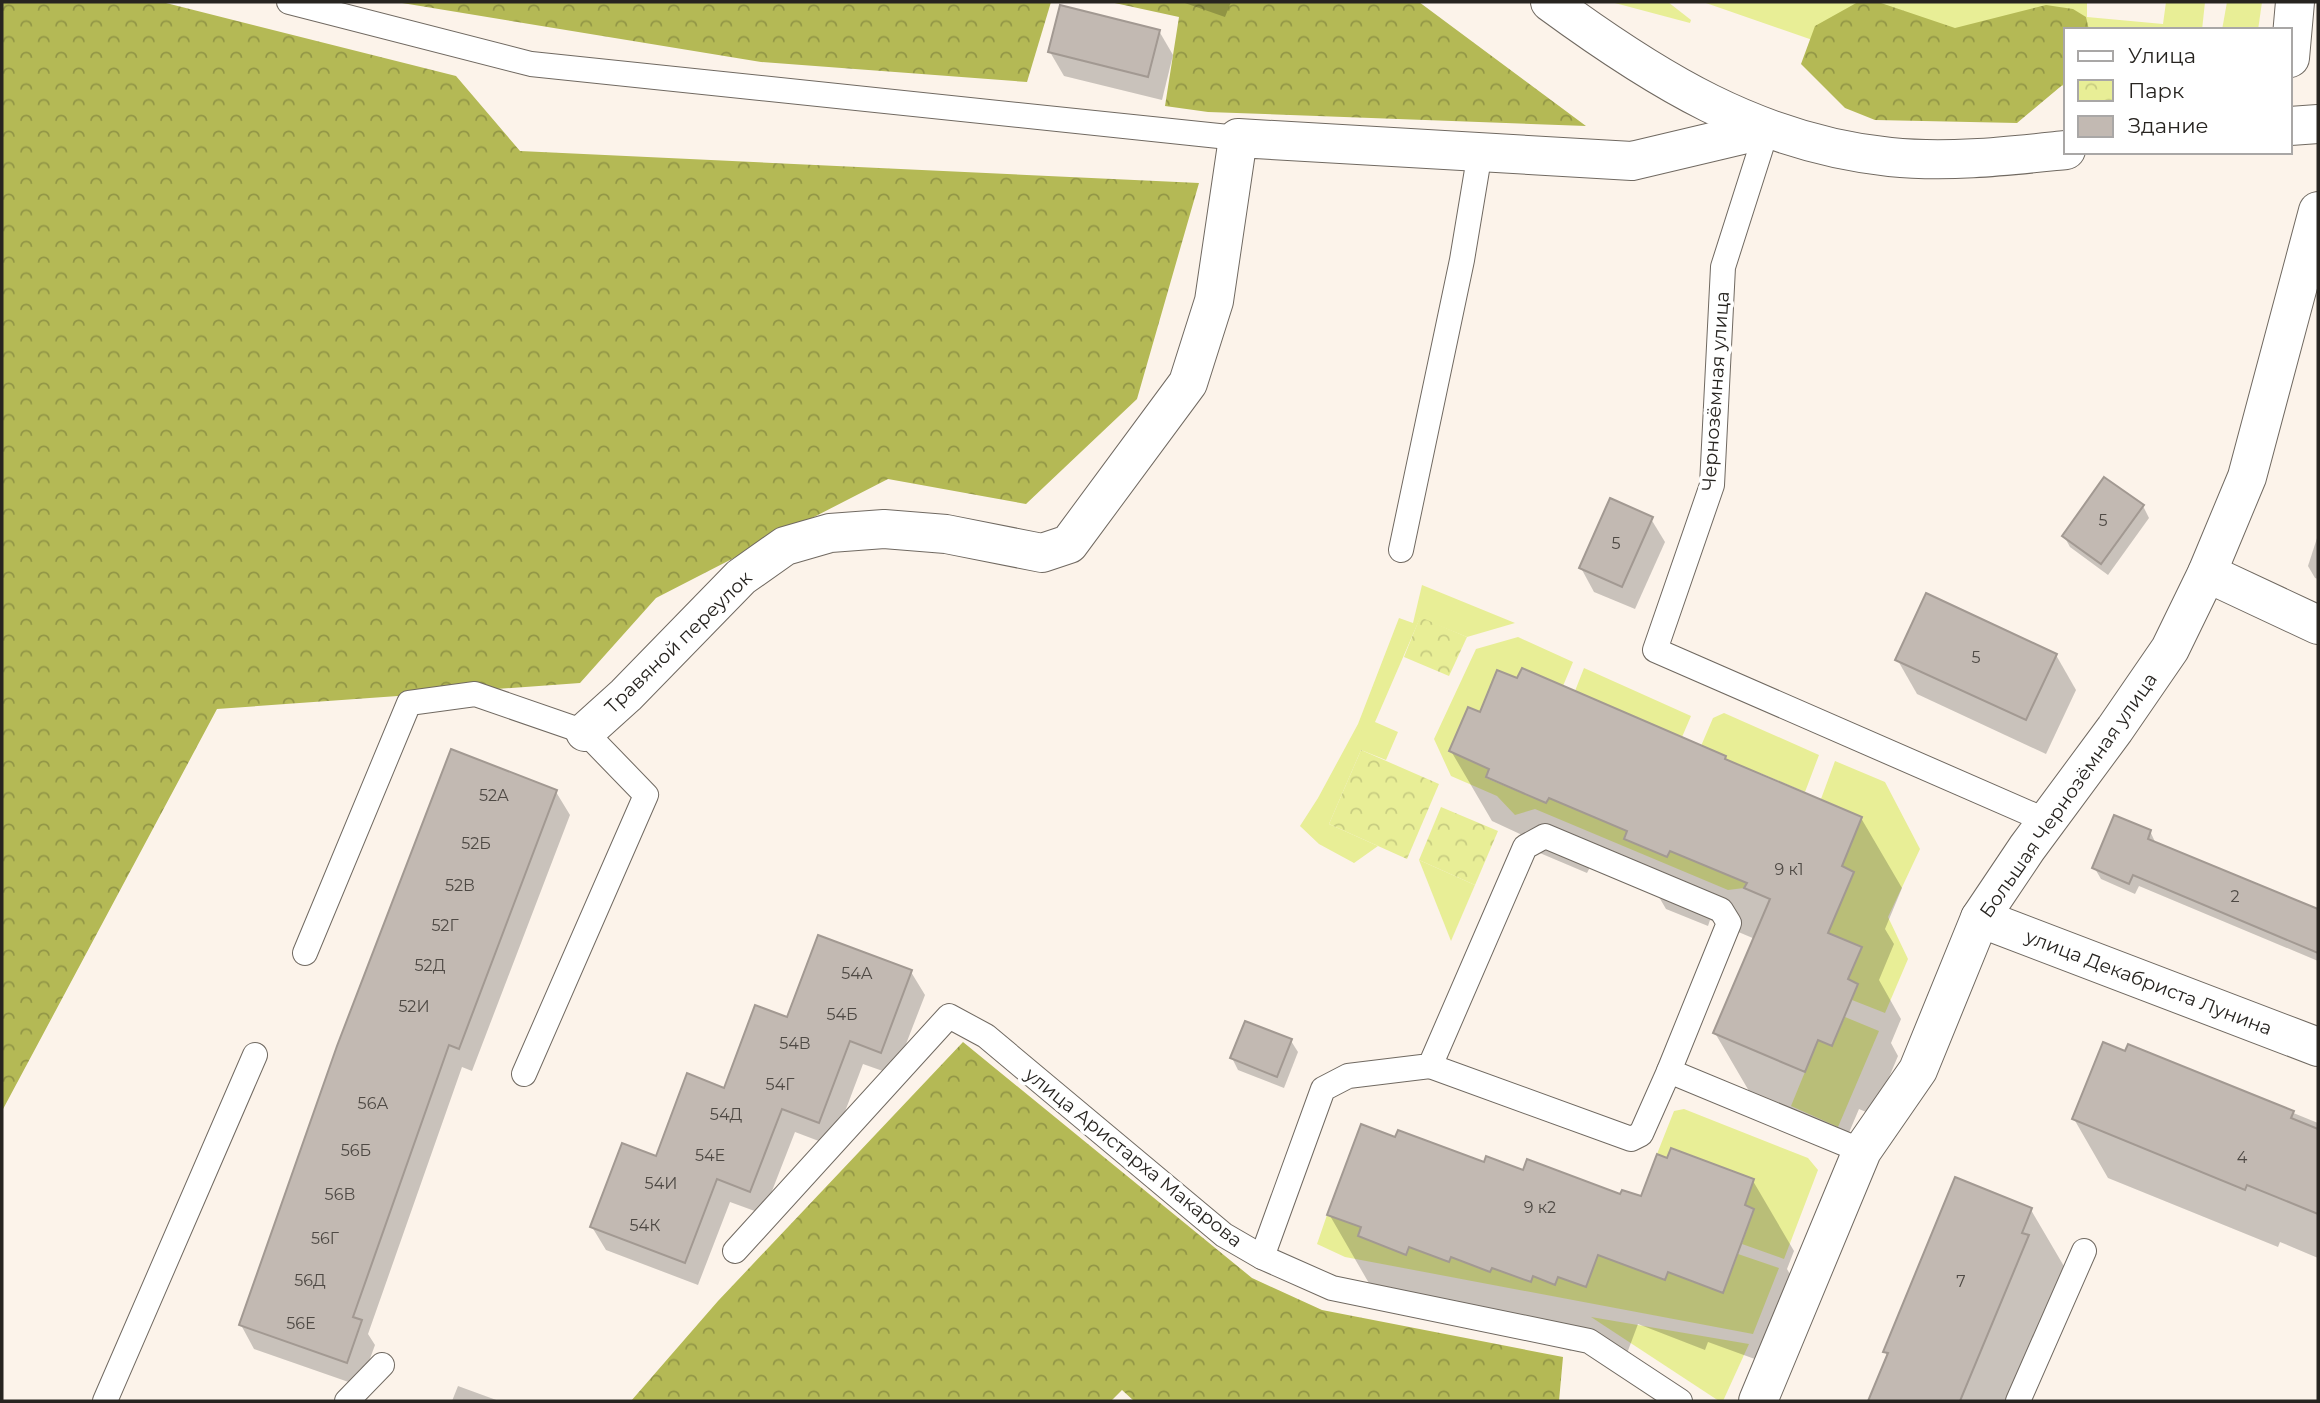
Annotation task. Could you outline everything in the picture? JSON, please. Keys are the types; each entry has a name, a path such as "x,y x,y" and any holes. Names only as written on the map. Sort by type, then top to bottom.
{"street":[{"path":"1550,2 1651,73 1706,103 1767,129 1829,147 1891,158 1979,159 2064,150"},
{"path":"2292,36 2295,2"},
{"path":"2292,126 2318,124"},
{"path":"1238,138 1632,161 1767,129"},
{"name":"Травяной переулок","path":"585,732 626,695 741,577 785,546 830,533 884,529 946,534 1042,552 1069,544 1188,383 1214,301 1238,138"},
{"name":"Большая Чернозёмная улица","path":"1758,1401 1862,1151 1918,1070 1980,918 2170,649 2207,573 2248,477 2318,211"},
{"path":"2207,573 2318,625"},
{"name":"улица Декабриста Лунина","path":"1980,918 2318,1046"}],"lane":[{"path":"289,2 531,64 1238,138"},
{"name":"Чернозёмная улица","path":"1767,129 1723,267 1712,485 1655,650 2047,821"},
{"path":"1401,550 1462,260 1480,152"},
{"path":"305,953 409,703 475,694 585,732 646,795 524,1074"},
{"path":"1262,1257 1323,1089 1348,1076 1430,1066 1631,1139 1641,1134 1728,923 1721,910 1545,836 1525,846 1430,1066"},
{"name":"улица Аристарха Макарова","path":"735,1251 949,1016 986,1036 1224,1235 1262,1257 1332,1288 1589,1341 1680,1401"},
{"path":"105,1401 255,1055"},
{"path":"1669,1071 1862,1151"},
{"path":"2018,1401 2084,1251"},
{"path":"347,1401 382,1365"}],"green space":[{"path":"2,2 162,2 456,76 520,151 1199,183 1137,399 1026,504 888,479 656,598 580,683 217,709 2,1111"},
{"path":"396,2 1051,2 1027,82 761,62"},
{"path":"1110,2 1419,2 1586,126 1208,112 1165,106 1179,17"},
{"path":"1611,2 1668,2 1691,20 1690,23"},
{"path":"1703,2 2087,2 2087,17 2163,24 2166,2 2205,2 2202,28 2064,28 2064,86 1970,75 1824,44"},
{"path":"1858,2 1878,2 1955,28 2046,5 2073,9 2086,17 2089,28 2064,28 2064,84 2017,123 1875,120 1845,108 1801,64 1815,26"},
{"path":"2227,2 2262,2 2258,28 2222,28"},
{"path":"1422,585 1515,623 1467,637 1420,618 1375,722 1398,732 1386,760 1361,750 1329,824 1378,846 1354,863 1319,844 1300,826 1358,724 1399,618 1413,623"},
{"path":"1420,617 1467,637 1449,676 1404,657"},
{"path":"1518,637 1573,662 1563,686 1522,668 1517,678 1497,670 1480,712 1469,707 1489,769 1486,778 1546,803 1549,798 1628,828 1624,839 1667,857 1670,851 1747,881 1744,888 1728,890 1535,809 1515,815 1497,796 1451,776 1434,739 1476,649"},
{"path":"1584,668 1691,716 1682,737 1601,722 1608,705 1575,691"},
{"path":"1724,713 1819,755 1805,792 1760,773 1757,778 1723,764 1726,756 1701,746 1713,718"},
{"path":"1361,750 1439,784 1407,859 1329,824"},
{"path":"1835,761 1885,782 1920,849 1888,917 1908,959 1885,1013 1852,1000 1858,984 1848,979 1861,947 1828,933 1854,873 1842,866 1862,817 1821,799"},
{"path":"1441,807 1498,831 1475,885 1419,860"},
{"path":"1419,860 1475,885 1451,941"},
{"path":"1845,1017 1879,1031 1838,1127 1791,1106 1818,1040 1832,1046"},
{"path":"963,1042 1252,1278 1322,1310 1563,1357 1559,1401 1134,1401 1122,1390 1111,1401 631,1401 718,1301"},
{"path":"1684,1109 1808,1158 1818,1170 1784,1259 1742,1244 1754,1209 1745,1205 1754,1179 1671,1149 1667,1158 1657,1154 1674,1111"},
{"path":"1327,1215 1361,1227 1358,1236 1405,1254 1409,1247 1449,1262 1451,1257 1490,1272 1492,1268 1531,1282 1533,1276 1555,1284 1558,1277 1586,1287 1598,1255 1664,1280 1668,1272 1723,1293 1738,1254 1779,1268 1753,1334 1345,1257 1317,1244"},
{"path":"1591,1317 1749,1344 1723,1401 1719,1401"}],"building":[{"path":"1060,5 1160,30 1148,77 1048,52"},
{"path":"2104,477 2144,505 2101,564 2062,536"},
{"path":"1610,498 1653,517 1622,587 1579,568"},
{"path":"1926,593 2057,654 2026,720 1895,660"},
{"path":"1522,668 1862,817 1842,866 1854,872 1828,933 1862,947 1848,979 1858,984 1832,1046 1818,1040 1805,1072 1713,1033 1770,899 1744,888 1747,883 1670,851 1667,857 1624,839 1627,831 1549,798 1546,803 1486,777 1489,769 1449,751 1468,707 1480,712 1497,670 1517,678"},
{"path":"451,749 557,790 459,1049 449,1045 353,1317 362,1320 347,1363 239,1325 337,1046"},
{"path":"2114,815 2151,830 2148,839 2318,909 2318,953 2133,875 2129,884 2092,868"},
{"path":"818,935 912,970 881,1053 850,1041 819,1123 782,1109 750,1192 717,1179 685,1263 590,1227 622,1143 656,1156 687,1073 724,1088 755,1005 787,1017"},
{"path":"1245,1021 1292,1039 1277,1077 1230,1058"},
{"path":"2103,1042 2125,1051 2128,1044 2294,1111 2291,1118 2318,1129 2318,1214 2247,1185 2245,1190 2072,1119"},
{"path":"1361,1124 1395,1137 1398,1130 1484,1162 1486,1156 1523,1170 1527,1159 1620,1194 1622,1190 1641,1196 1657,1154 1667,1158 1671,1148 1754,1179 1745,1205 1754,1209 1723,1293 1668,1272 1665,1280 1598,1255 1586,1287 1558,1277 1555,1285 1533,1276 1531,1282 1492,1268 1490,1272 1451,1257 1449,1262 1409,1247 1406,1255 1358,1236 1361,1227 1327,1215"},
{"path":"1955,1177 2032,1208 2022,1233 2029,1235 1960,1401 1868,1401 1888,1353 1883,1352"}]}
